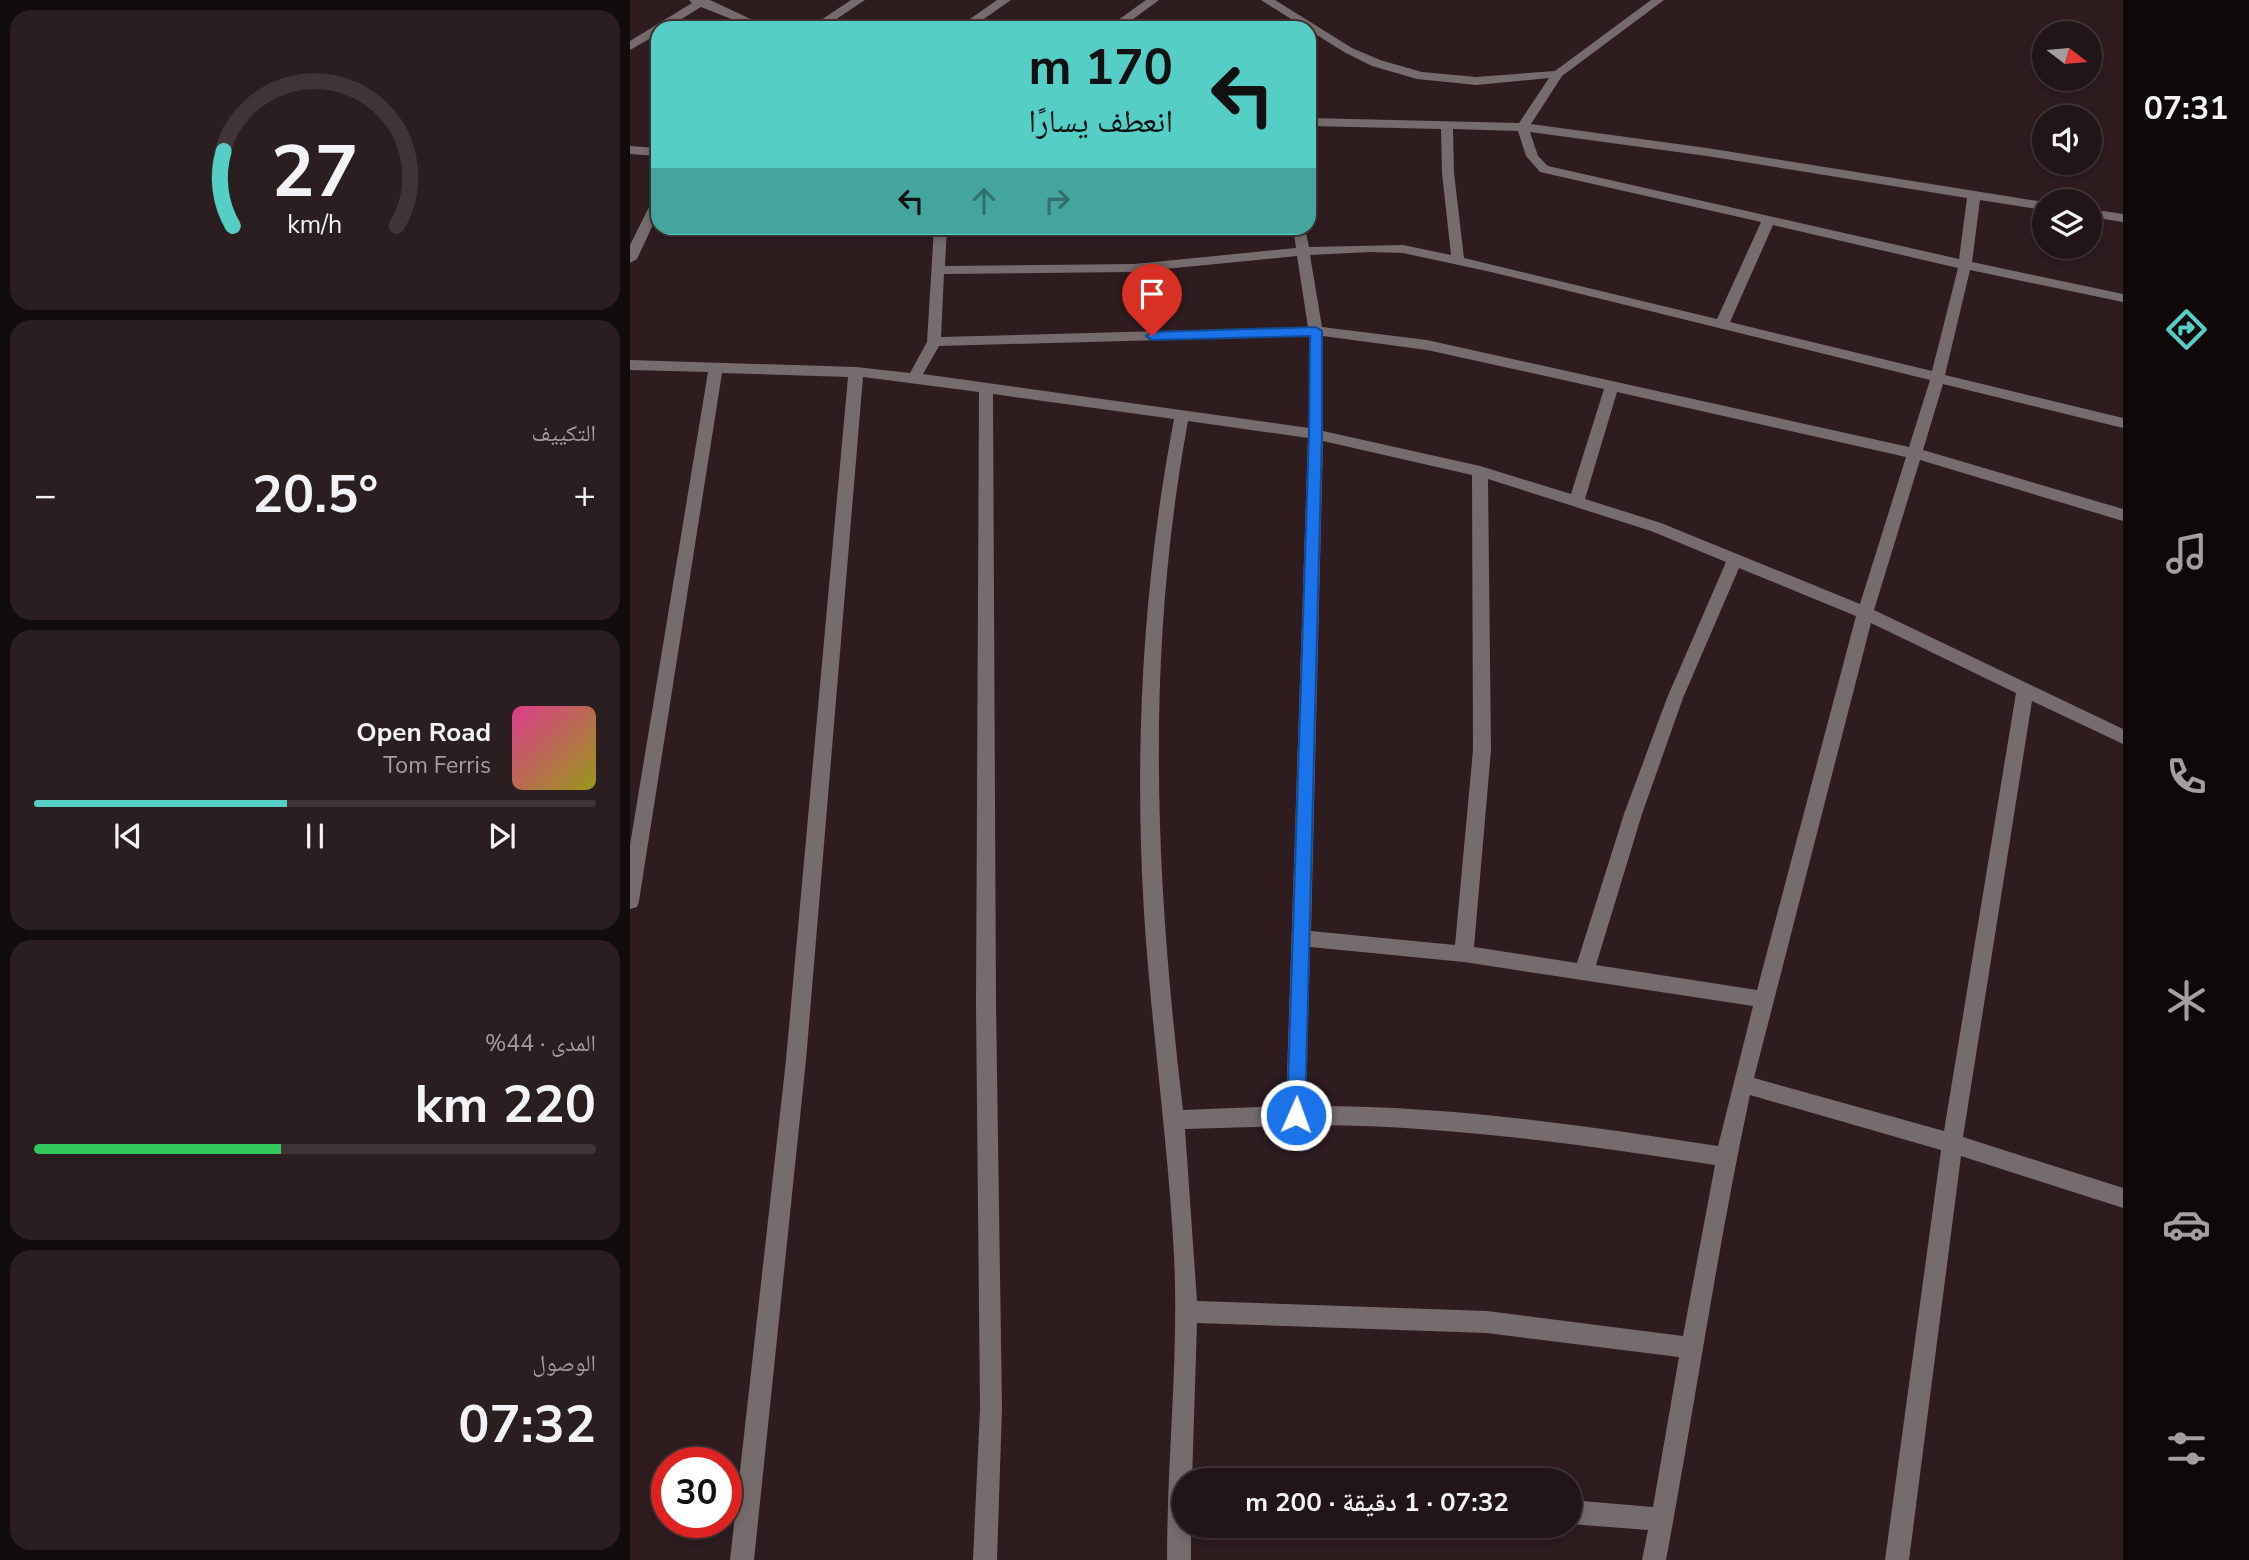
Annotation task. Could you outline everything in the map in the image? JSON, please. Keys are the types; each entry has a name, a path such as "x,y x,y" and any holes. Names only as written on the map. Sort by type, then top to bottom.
{"street":[{"path":"826,21 859,0"},
{"path":"974,21 1005,0"},
{"path":"1124,21 1153,0"},
{"path":"1267,0 1300,21"},
{"path":"1658,0 1558,74 1523,127 1535,164 1544,169 1768,221 2123,298"},
{"path":"669,21 699,1 747,21"},
{"path":"1316,31 1348,51 1396,71 1421,76 1476,81 1558,74"},
{"path":"630,46 651,32"},
{"path":"1316,122 1523,127 1707,152 2032,204"},
{"path":"1447,125 1448,173 1458,260"},
{"path":"630,150 651,152"},
{"path":"1654,1560 1694,1348 1725,1157 1742,1084 1762,999 1866,613 1937,380 1965,265 1974,195"},
{"path":"2102,215 2123,218"},
{"path":"630,259 651,216"},
{"path":"1721,326 1768,221"},
{"path":"914,378 934,342 940,235"},
{"path":"1296,1115 1316,434 1316,331 1300,235"},
{"path":"939,270 1134,268 1302,251 1403,249 1458,260 2123,424"},
{"path":"934,342 1316,331 1427,345 1938,459 2123,515"},
{"path":"630,365 856,372 914,378 1316,434 1480,471 1656,527 1866,613 2123,737"},
{"path":"630,901 716,366"},
{"path":"742,1560 796,1060 856,372"},
{"path":"1577,501 1612,386"},
{"path":"985,1560 991,1409 986,1004 986,389"},
{"path":"1182,415 1163,517 1151,685 1150,853 1158,981 1175,1120 1186,1312 1182,1468"},
{"path":"1464,954 1482,750 1480,471"},
{"path":"1584,972 1633,814 1675,698 1735,559"},
{"path":"1897,1560 1952,1143 2025,691"},
{"path":"1302,938 1464,954 1762,999"},
{"path":"1742,1084 1952,1143 2123,1198"},
{"path":"1175,1120 1296,1115 1456,1121 1560,1132 1725,1157"},
{"path":"1186,1312 1487,1322 1694,1348"},
{"path":"1582,1514 1662,1520"},
{"path":"1179,1560 1180,1538"}],"route":[{"path":"1152,336 1316,331 1316,434 1296,1115"}]}
